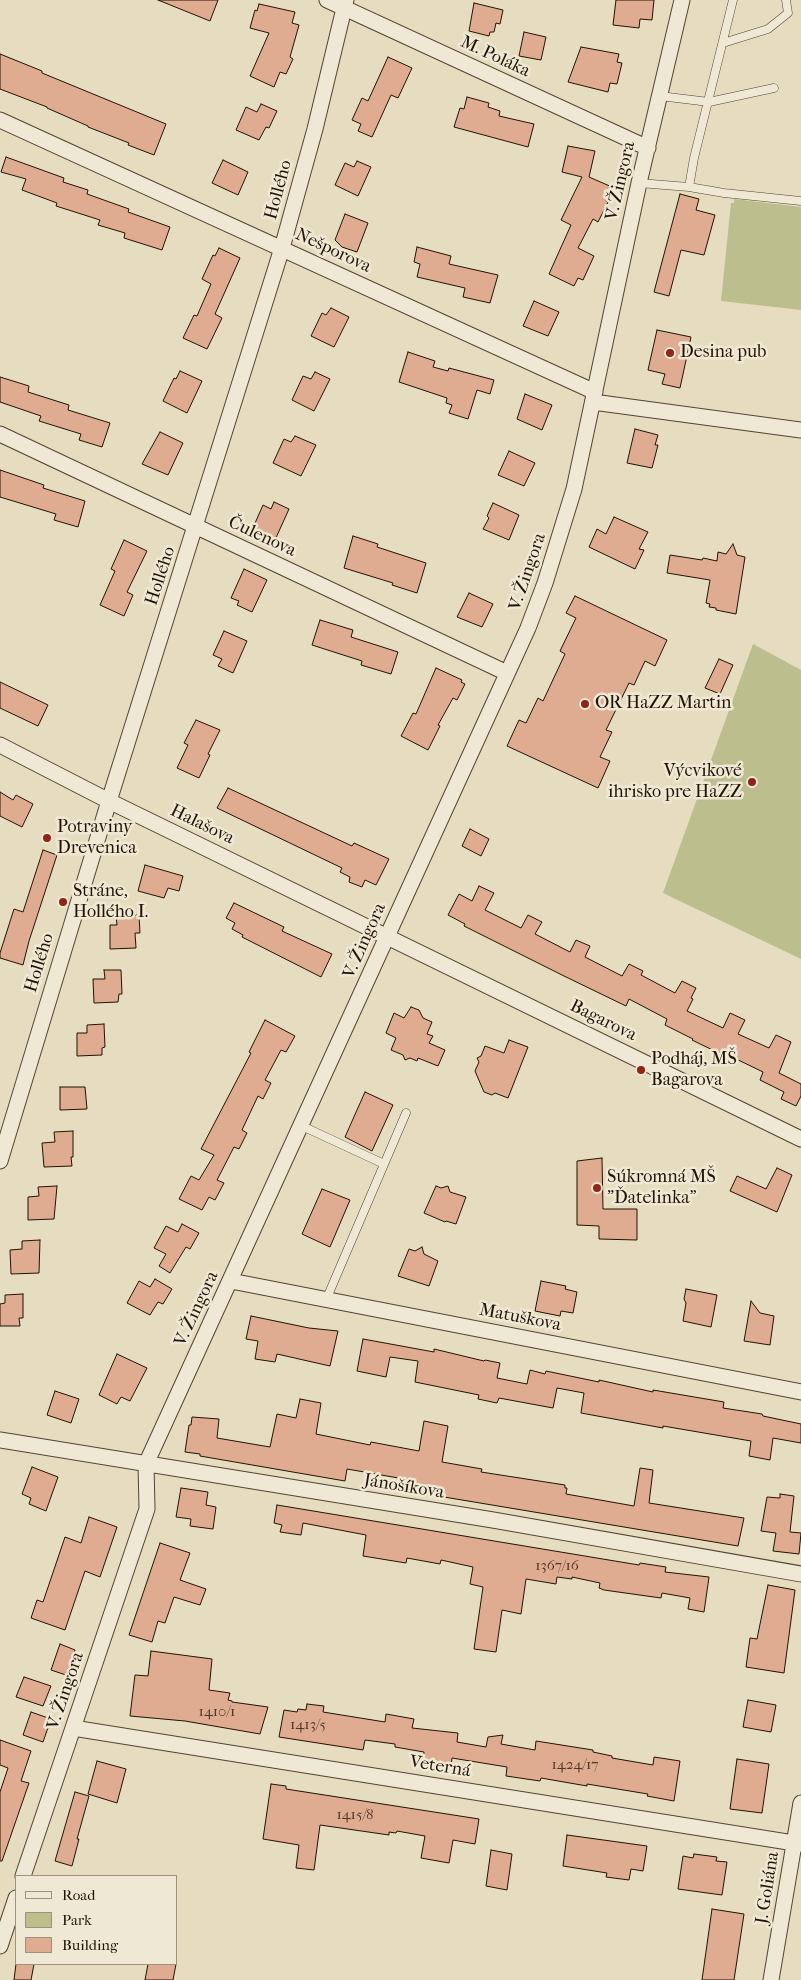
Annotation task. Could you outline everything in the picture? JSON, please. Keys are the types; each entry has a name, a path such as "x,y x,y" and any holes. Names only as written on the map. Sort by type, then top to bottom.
{"street":[{"name":"M. Poláka","path":"327,0 345,4 648,148"},
{"name":"V. Žingora","path":"23,1875 148,1509 146,1464 528,628 553,558 574,489 639,183 682,0"},
{"name":"Hollého","path":"0,1161 109,801 282,248 315,129 345,4"},
{"name":"Nešporova","path":"0,120 282,248 594,397 801,430"},
{"name":"Čulenova","path":"0,434 507,673"},
{"name":"Halašova","path":"0,745 109,801 388,937"},
{"name":"Bagarova","path":"388,937 801,1139"},
{"name":"Matuškova","path":"231,1281 801,1392"},
{"name":"Jánošíkova","path":"0,1440 492,1520 801,1574"},
{"name":"Veterná","path":"73,1728 798,1843"},
{"name":"J. Goliána","path":"772,1980 798,1843 801,1803"},
{"path":"0,1946 15,1901"}],"lane":[{"path":"689,187 694,158 733,0"},
{"path":"723,43 768,29 788,14 786,0"},
{"path":"660,96 709,102 774,88"},
{"path":"639,183 689,187 724,193 801,201"},
{"path":"326,1300 406,1113"},
{"path":"302,1126 384,1164"}],"green space":[{"path":"734,199 801,207 801,310 721,301 731,203 734,203"},
{"name":"Výcvikové ihrisko pre HaZZ","path":"753,644 801,670 801,959 663,893"}],"building":[{"path":"158,0 218,0 210,21"},
{"path":"616,0 654,0 652,20 640,19 639,28 613,25"},
{"path":"474,3 503,10 500,24 496,23 494,32 490,32 489,36 469,31"},
{"path":"259,4 295,12 292,23 299,25 290,57 293,59 286,74 280,72 274,87 250,76 269,33 250,28 255,10 257,11"},
{"path":"524,32 546,37 541,60 519,56"},
{"path":"581,47 619,54 617,62 622,63 617,84 610,83 608,92 568,82"},
{"path":"0,54 166,124 154,155 128,145 129,143 88,127 47,107 0,89"},
{"path":"388,57 412,68 398,98 391,95 372,137 358,131 361,124 352,120 362,98 368,101"},
{"path":"467,97 489,103 488,107 500,111 499,116 534,124 528,147 454,127 460,108 464,109"},
{"path":"261,104 277,111 269,128 266,127 259,140 236,130 246,107 257,112"},
{"path":"568,146 595,151 589,177 612,187 606,201 608,202 598,222 593,219 578,248 594,256 583,280 578,278 574,286 549,274 571,225 561,220 582,177 562,172"},
{"path":"6,157 64,178 63,182 88,190 87,194 129,209 128,212 170,227 162,250 124,238 125,233 98,225 100,220 56,206 57,203 22,190 26,179 1,172"},
{"path":"223,160 248,172 238,195 212,183"},
{"path":"357,161 371,167 358,196 335,185 345,163 354,167"},
{"path":"680,194 699,199 696,210 715,215 704,255 681,250 669,296 654,292"},
{"path":"345,214 368,223 357,252 342,247 335,240"},
{"path":"417,247 451,256 449,264 498,275 490,303 463,297 465,288 417,277 420,264 414,262"},
{"path":"219,248 240,258 215,314 222,318 207,349 183,338 194,315 197,316 211,284 202,279 213,255 215,256"},
{"path":"534,301 559,312 548,336 523,326"},
{"path":"331,308 349,317 334,347 311,336 322,313 326,315"},
{"name":"Desina pub","path":"657,330 691,337 680,388 662,384 665,374 648,370"},
{"path":"408,352 435,361 433,367 448,371 449,368 494,380 490,394 477,390 468,419 449,413 452,405 446,403 447,398 399,382"},
{"path":"180,371 202,381 187,413 163,401 174,378 176,379"},
{"path":"315,372 330,379 314,411 292,400 303,376 311,379"},
{"path":"0,377 29,386 28,392 69,405 68,410 110,423 102,447 79,440 81,434 39,421 41,416 0,402"},
{"path":"525,394 552,405 542,430 517,419"},
{"path":"635,429 658,435 655,445 658,445 652,468 627,463"},
{"path":"160,432 183,443 168,475 142,464"},
{"path":"295,436 316,445 301,476 273,463 284,439 291,442"},
{"path":"509,451 535,463 524,486 498,475"},
{"path":"0,470 44,485 43,488 85,501 78,527 54,520 56,514 0,497"},
{"path":"274,502 289,509 275,540 252,530 263,505 271,509"},
{"path":"493,503 519,515 509,540 483,529 489,518 487,516"},
{"path":"614,517 648,532 639,549 644,550 635,569 589,547 597,529 606,534"},
{"path":"353,536 378,544 377,547 426,563 417,593 392,585 393,583 344,568"},
{"path":"124,540 147,551 127,592 133,595 124,616 100,605 115,571 111,569"},
{"path":"733,544 737,555 745,557 736,614 709,607 710,604 706,603 710,580 667,573 670,555 717,561 718,552 726,554"},
{"path":"244,569 267,580 252,612 237,605 239,601 231,598"},
{"path":"469,593 493,604 482,627 457,617"},
{"path":"575,596 667,640 655,666 645,661 634,685 629,683 606,730 612,732 600,757 610,761 598,788 507,746 519,720 526,723 538,698 543,701 565,654 560,651 576,618 566,613"},
{"path":"320,620 353,630 351,637 398,652 391,674 361,665 362,661 312,645"},
{"path":"224,631 247,641 233,673 218,666 222,659 213,655"},
{"path":"719,659 733,665 720,694 705,688"},
{"path":"436,668 462,680 461,682 465,684 457,700 453,698 438,725 440,726 428,750 401,736 413,713 416,714"},
{"path":"0,682 48,705 38,726 0,708"},
{"path":"196,720 220,730 199,778 177,768 188,745 184,743"},
{"path":"228,788 352,846 354,843 389,859 376,885 365,880 362,887 349,882 350,877 340,872 342,868 217,808"},
{"path":"0,792 13,800 16,795 33,804 22,827 0,816"},
{"path":"470,829 489,839 481,856 462,846"},
{"path":"43,850 57,855 23,965 0,958 0,953 14,909 23,912"},
{"path":"145,865 183,876 179,891 168,888 164,898 138,891"},
{"path":"479,886 494,893 485,910 521,928 528,915 542,922 535,934 570,952 576,940 590,946 585,957 622,976 629,964 643,971 641,975 675,993 682,981 696,988 687,1011 723,1028 730,1013 745,1020 738,1034 769,1048 776,1035 791,1042 779,1073 801,1084 801,1096 796,1106 781,1099 784,1092 760,1080 763,1072 692,1040 665,1025 667,1019 629,999 626,1006 464,926 465,924 448,915 459,894 472,901"},
{"path":"234,903 284,927 282,931 332,954 321,977 242,937 243,935 232,929 235,923 226,918"},
{"path":"139,915 140,933 135,933 136,948 110,949 110,925 117,925 116,916"},
{"path":"104,970 121,970 122,994 119,994 118,1002 94,1003 93,979 105,979"},
{"path":"411,1007 419,1010 423,1018 432,1022 427,1034 433,1036 429,1043 445,1050 438,1066 418,1058 417,1061 410,1058 405,1060 403,1055 391,1050 396,1038 386,1033 394,1013 404,1018"},
{"path":"265,1020 295,1036 286,1052 281,1050 265,1080 271,1083 263,1099 258,1096 242,1130 247,1133 239,1149 234,1147 217,1180 224,1183 215,1200 209,1197 202,1210 179,1199 191,1176 199,1180 214,1155 201,1149 251,1053 249,1052"},
{"path":"104,1024 105,1047 102,1048 102,1055 77,1056 77,1033 87,1033 87,1025"},
{"path":"509,1040 528,1047 508,1098 495,1093 492,1095 484,1092 475,1071 479,1062 477,1058 481,1056 485,1046 504,1053"},
{"path":"60,1087 85,1087 87,1109 60,1110"},
{"path":"365,1092 393,1105 372,1151 345,1137"},
{"path":"73,1131 72,1166 44,1167 42,1143 55,1142 54,1132"},
{"path":"602,1158 603,1209 637,1209 637,1240 599,1239 599,1226 577,1225 577,1161"},
{"path":"777,1168 792,1175 777,1212 730,1191 737,1176 766,1189"},
{"path":"57,1186 54,1219 28,1220 28,1197 39,1196 38,1187"},
{"path":"436,1186 441,1188 448,1186 450,1192 466,1197 456,1224 445,1222 424,1213"},
{"path":"322,1189 350,1200 330,1247 302,1234"},
{"path":"182,1224 199,1233 190,1249 186,1247 170,1273 159,1266 166,1254 154,1248 166,1226 178,1232"},
{"path":"40,1240 39,1273 11,1274 10,1250 22,1249 22,1241"},
{"path":"422,1247 424,1254 438,1261 429,1286 398,1276 409,1249 415,1251"},
{"path":"155,1279 172,1289 163,1304 158,1302 150,1315 127,1303 139,1281 150,1287"},
{"path":"541,1281 566,1286 565,1289 577,1292 573,1313 561,1311 560,1316 535,1311"},
{"path":"686,1289 717,1295 711,1327 683,1321"},
{"path":"23,1294 23,1318 19,1318 20,1326 0,1326 0,1304 5,1303 5,1295"},
{"path":"751,1301 760,1313 774,1316 770,1345 744,1341"},
{"path":"251,1316 309,1328 338,1331 330,1366 277,1354 275,1362 255,1359 258,1341 246,1339"},
{"path":"363,1339 434,1352 434,1349 500,1363 497,1378 527,1384 530,1370 545,1374 546,1371 653,1392 653,1390 724,1402 723,1408 762,1414 763,1416 801,1424 801,1443 773,1438 770,1460 749,1456 751,1441 581,1413 584,1393 557,1388 553,1408 499,1398 497,1403 478,1399 479,1395 415,1382 418,1361 390,1357 386,1377 357,1371"},
{"path":"117,1354 147,1368 130,1401 121,1397 117,1404 99,1395"},
{"path":"55,1391 79,1399 71,1423 47,1415"},
{"path":"300,1399 321,1403 316,1434 370,1445 371,1442 419,1451 424,1421 448,1426 442,1462 482,1469 481,1472 565,1485 565,1488 567,1488 566,1494 634,1506 640,1468 653,1470 649,1503 744,1518 738,1546 408,1491 410,1480 347,1469 345,1481 185,1452 192,1417 219,1419 217,1438 270,1447 277,1414 296,1418"},
{"path":"32,1467 58,1477 46,1511 29,1504 31,1498 22,1494"},
{"path":"181,1488 208,1492 206,1505 216,1507 213,1529 190,1526 191,1519 176,1517"},
{"path":"780,1494 794,1496 790,1532 801,1533 799,1554 773,1551 776,1533 761,1531 767,1497 780,1498"},
{"path":"277,1505 639,1565 640,1563 666,1567 665,1572 709,1577 704,1612 688,1609 690,1598 662,1593 661,1598 604,1590 599,1588 600,1583 572,1577 572,1579 557,1577 556,1584 526,1579 521,1614 502,1610 496,1652 474,1649 483,1587 470,1584 473,1567 441,1560 440,1564 407,1558 406,1563 363,1556 366,1535 303,1523 301,1535 280,1532 282,1525 274,1523"},
{"path":"89,1517 117,1527 100,1577 85,1571 65,1630 31,1618 37,1600 43,1602 65,1537 81,1543"},
{"path":"160,1543 190,1553 180,1580 206,1589 200,1605 174,1597 165,1623 158,1621 152,1642 129,1635"},
{"path":"768,1585 795,1590 784,1673 746,1667 750,1638 757,1639"},
{"path":"60,1644 75,1650 66,1675 51,1670"},
{"path":"151,1651 212,1659 209,1690 230,1693 228,1700 232,1702 268,1707 260,1734 185,1721 130,1716 135,1675 148,1676"},
{"path":"24,1677 51,1686 43,1706 16,1697"},
{"path":"748,1700 776,1705 771,1732 743,1727"},
{"path":"307,1704 324,1706 323,1712 385,1722 386,1714 414,1719 412,1728 458,1733 457,1742 486,1747 488,1737 503,1735 501,1744 535,1750 536,1741 593,1750 593,1752 612,1756 612,1758 653,1765 654,1757 680,1761 674,1801 647,1796 648,1794 587,1784 587,1786 541,1778 540,1781 506,1776 507,1767 452,1758 451,1766 423,1763 424,1752 395,1747 395,1744 365,1740 363,1750 279,1737 284,1710 297,1712 298,1709 306,1710"},
{"path":"31,1712 51,1719 43,1742 23,1735"},
{"path":"0,1740 31,1751 21,1781 29,1783 2,1861 0,1861 0,1792 8,1768 0,1765"},
{"path":"737,1759 769,1764 762,1813 730,1809"},
{"path":"97,1761 126,1769 117,1803 88,1794"},
{"path":"271,1784 286,1786 286,1789 479,1819 475,1844 453,1840 449,1863 421,1858 425,1836 397,1831 396,1833 389,1832 389,1835 320,1825 314,1870 296,1868 299,1845 263,1839"},
{"path":"75,1792 89,1796 77,1839 79,1839 72,1866 55,1861"},
{"path":"567,1835 647,1846 643,1871 631,1869 629,1880 606,1877 607,1873 563,1866"},
{"path":"491,1850 512,1854 507,1890 486,1886"},
{"path":"694,1854 717,1857 716,1861 727,1862 722,1895 678,1889 683,1856 693,1858"},
{"path":"712,1909 744,1914 734,1980 702,1980"},
{"path":"16,1965 34,1965 31,1980 14,1980"},
{"path":"148,1965 176,1965 173,1980 145,1980"}],"place":[{"name":"Desina pub","path":"670,353"},
{"name":"OR HaZZ Martin","path":"585,704"},
{"name":"Výcvikové ihrisko pre HaZZ","path":"752,782"},
{"name":"Potraviny Drevenica","path":"47,838"},
{"name":"Stráne, Hollého I.","path":"63,902"},
{"name":"Podháj, MŠ Bagarova","path":"641,1070"},
{"name":"Súkromná MŠ \"Ďatelinka\"","path":"597,1188"}]}
